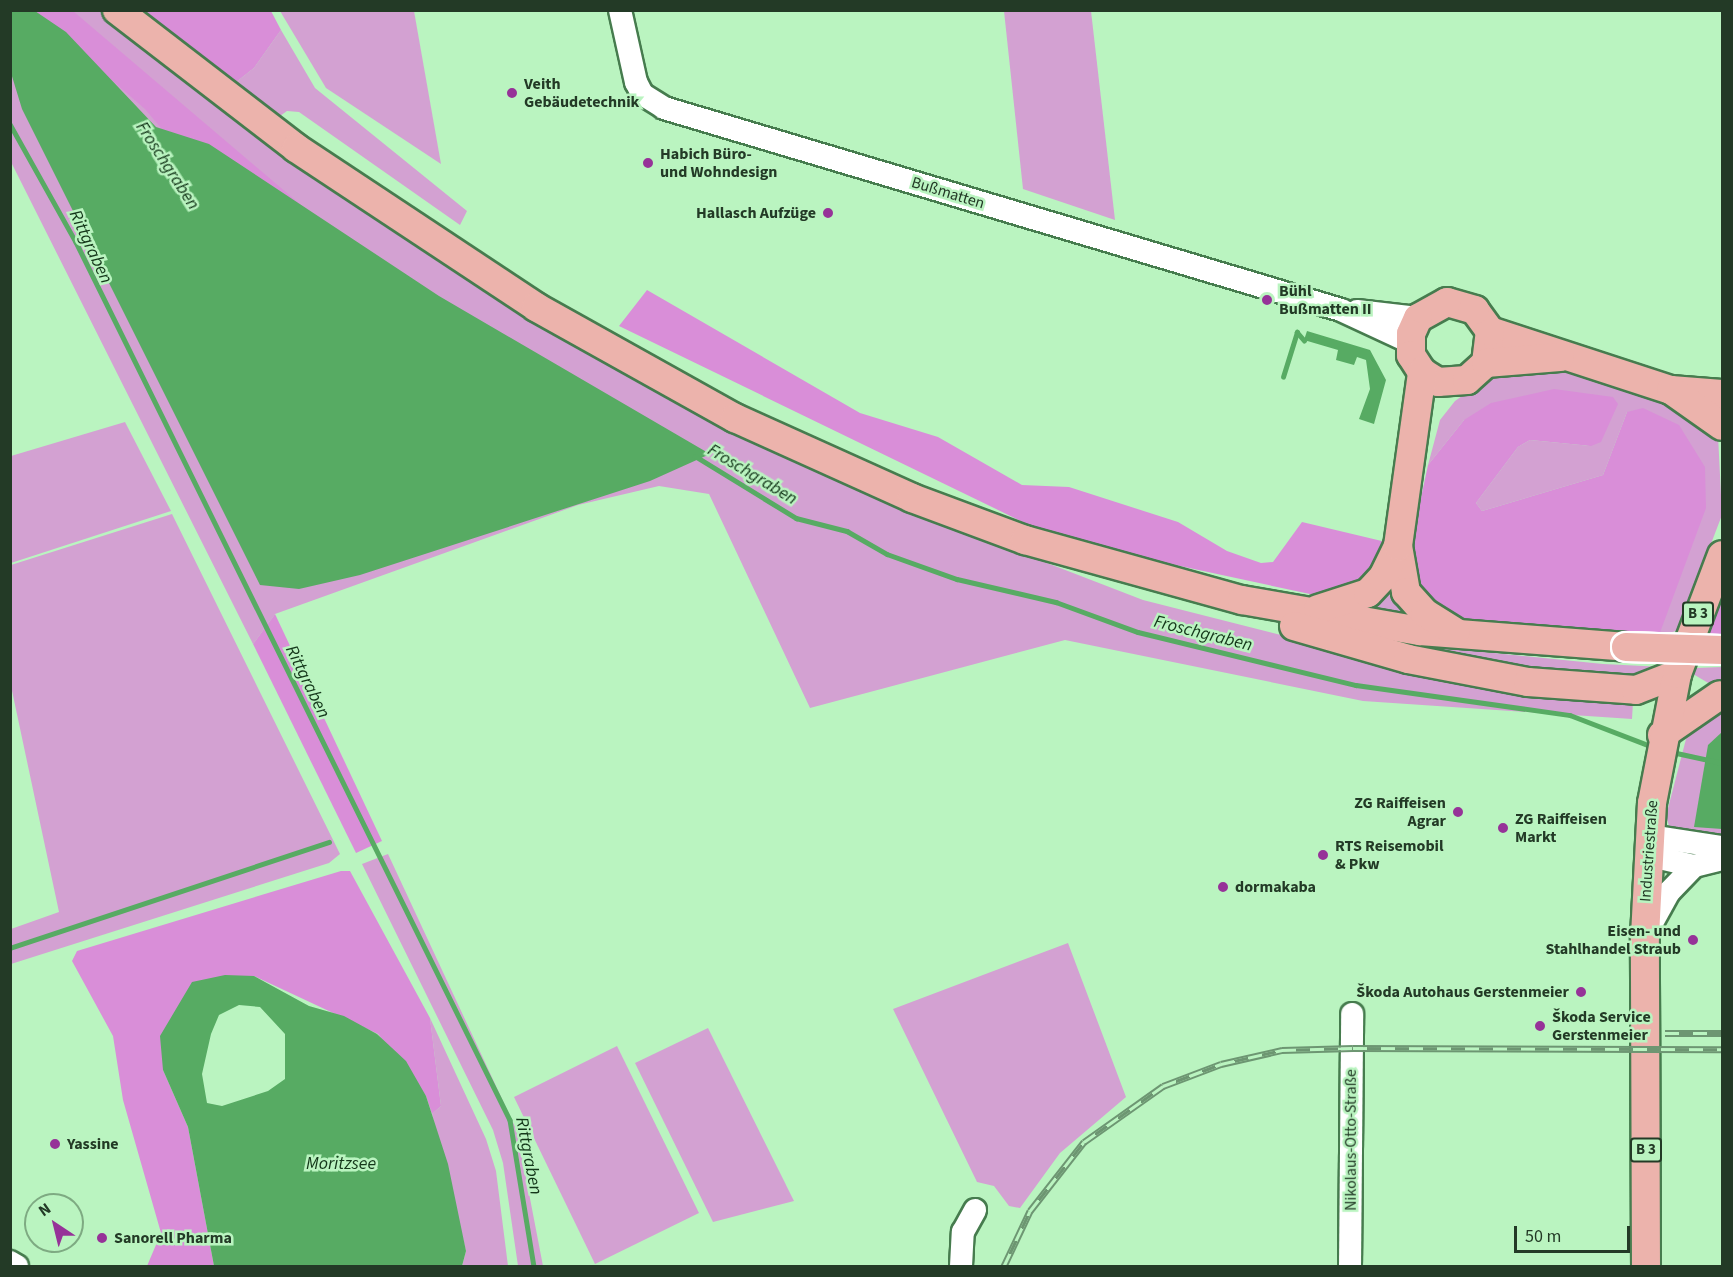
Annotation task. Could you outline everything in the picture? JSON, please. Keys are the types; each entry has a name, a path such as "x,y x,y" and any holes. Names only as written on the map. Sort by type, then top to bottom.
{"main road":[{"path":"117,10 296,148 444,250 725,412 912,498 1024,540 1242,600 1462,636 1626,647 1722,650"},
{"path":"1307,612 1368,593 1383,577 1398,546 1414,456 1422,372 1414,330 1438,304 1462,304 1480,315 1490,331 1560,357 1671,390 1722,394"},
{"path":"1486,363 1490,331"},
{"path":"1422,372 1451,384 1467,380 1486,363 1560,357"},
{"path":"1414,456 1451,384"},
{"path":"1671,390 1722,426"},
{"path":"1398,546 1406,592 1425,613 1462,636"},
{"name":"Industriestraße","path":"1646,1266 1645,936 1648,846 1660,748 1677,674 1722,555"},
{"path":"1242,600 1278,621 1408,659 1528,682 1636,690 1677,674 1691,686 1721,695"},
{"path":"1636,690 1660,748 1721,695"}],"street":[{"name":"Bußmatten","path":"620,10 630,69 642,94 664,108 1414,330"},
{"path":"1648,846 1722,847"},
{"path":"1648,846 1694,866"},
{"path":"1645,936 1669,892 1694,866 1722,859"},
{"name":"Nikolaus-Otto-Straße","path":"1350,1266 1352,1014"},
{"path":"961,1266 963,1232 975,1210"},
{"path":"10,1262 17,1266"}],"shaded area":[{"path":"11,11 99,11 293,160 429,253 691,410 852,488 1143,600 1443,676 1633,702 1632,719 1363,701 1065,640 810,708 709,494 659,486 578,505 275,614 253,644 11,162"},
{"path":"20,11 73,11 314,216 208,184 145,109 63,38"},
{"path":"131,11 271,11 281,30 254,68 230,87"},
{"path":"280,11 414,11 441,164 326,88"},
{"path":"1004,11 1091,11 1115,220 1023,189"},
{"path":"281,30 315,88 467,211 460,225 299,112 287,111 273,121 230,87 254,68"},
{"path":"647,290 860,413 938,437 1022,485 1069,487 1178,522 1227,551 1261,563 1273,562 1302,522 1386,542 1368,581 1324,597 1138,557 1027,524 619,326"},
{"path":"1533,366 1598,378 1656,396 1718,435 1722,515 1678,630 1658,638 1627,412 1603,475 1482,511 1476,503 1518,447 1530,440 1591,446 1464,420 1428,465 1440,420 1455,401 1493,374"},
{"path":"1554,389 1613,397 1618,404 1601,442 1591,446 1530,440 1518,447 1476,503 1482,511 1603,475 1627,412 1643,408 1679,425 1705,467 1706,508 1658,638 1454,619 1416,588 1411,544 1428,465 1464,420 1491,403"},
{"path":"125,422 171,511 11,563 11,456"},
{"path":"172,514 340,854 329,863 11,964 11,929 59,912 11,686 11,565"},
{"path":"1391,584 1423,621 1346,612"},
{"path":"1722,595 1722,634 1706,634"},
{"path":"275,614 382,841 356,853 253,644"},
{"path":"1348,638 1603,664 1664,667 1620,686"},
{"path":"1722,667 1722,691 1693,674 1696,668"},
{"path":"1722,707 1722,840 1670,829 1666,816 1686,739 1697,721"},
{"path":"388,854 517,1131 543,1266 518,1266 503,1163 493,1130 362,864"},
{"path":"341,871 350,871 430,1018 441,1106 432,1114 426,1096 378,1034 254,976 163,1070 188,1127 214,1266 147,1266 161,1233 123,1100 113,1036 72,961 77,951"},
{"path":"1068,943 1126,1097 1060,1153 1020,1208 1009,1206 994,1186 977,1182 893,1009"},
{"path":"430,1018 486,1139 496,1171 508,1266 462,1266 466,1251 432,1114 441,1106"},
{"path":"708,1028 794,1201 713,1222 635,1063"},
{"path":"617,1046 699,1213 595,1264 514,1097"}],"water":[{"path":"11,10 35,11 66,32 156,127 209,144 439,296 710,454 650,481 360,575 299,589 260,585 22,109 11,73"},
{"path":"1307,331 1370,350 1386,380 1374,424 1359,419 1370,389 1366,360 1357,357 1354,365 1336,360 1338,350 1304,340"},
{"path":"1722,732 1722,829 1694,827 1708,745"},
{"name":"Moritzsee","path":"225,975 254,976 309,1006 344,1016 377,1034 406,1061 426,1096 448,1164 466,1251 462,1266 214,1266 188,1127 163,1070 160,1036 192,982","holes":["239,1005 260,1007 285,1034 285,1079 268,1091 222,1106 207,1103 202,1074 211,1034 219,1015"]}],"waterway":[{"name":"Rittgraben","path":"10,124 76,242 510,1120 534,1266"},
{"path":"1283,377 1297,332 1304,340"},
{"name":"Froschgraben","path":"695,456 796,518 847,531 887,554 957,579 1056,602 1138,632 1356,685 1570,715 1653,747"},
{"name":"Froschgraben","path":"1672,752 1722,763"},
{"path":"10,948 329,842"}],"railway":[{"path":"1665,1033 1722,1033"},
{"path":"1004,1266 1030,1211 1084,1142 1163,1086 1221,1064 1282,1050 1353,1048 1722,1049"}],"place":[{"name":"Veith Gebäudetechnik","path":"512,93"},
{"name":"Habich Büro- und Wohndesign","path":"648,163"},
{"name":"Hallasch Aufzüge","path":"828,213"},
{"name":"Bühl Bußmatten II","path":"1267,300"},
{"name":"ZG Raiffeisen Agrar","path":"1458,812"},
{"name":"ZG Raiffeisen Markt","path":"1503,828"},
{"name":"RTS Reisemobil & Pkw","path":"1323,855"},
{"name":"dormakaba","path":"1223,887"},
{"name":"Eisen- und Stahlhandel Straub","path":"1693,940"},
{"name":"Škoda Autohaus Gerstenmeier","path":"1581,992"},
{"name":"Škoda Service Gerstenmeier","path":"1540,1026"},
{"name":"Yassine","path":"55,1144"},
{"name":"Sanorell Pharma","path":"102,1238"}]}
